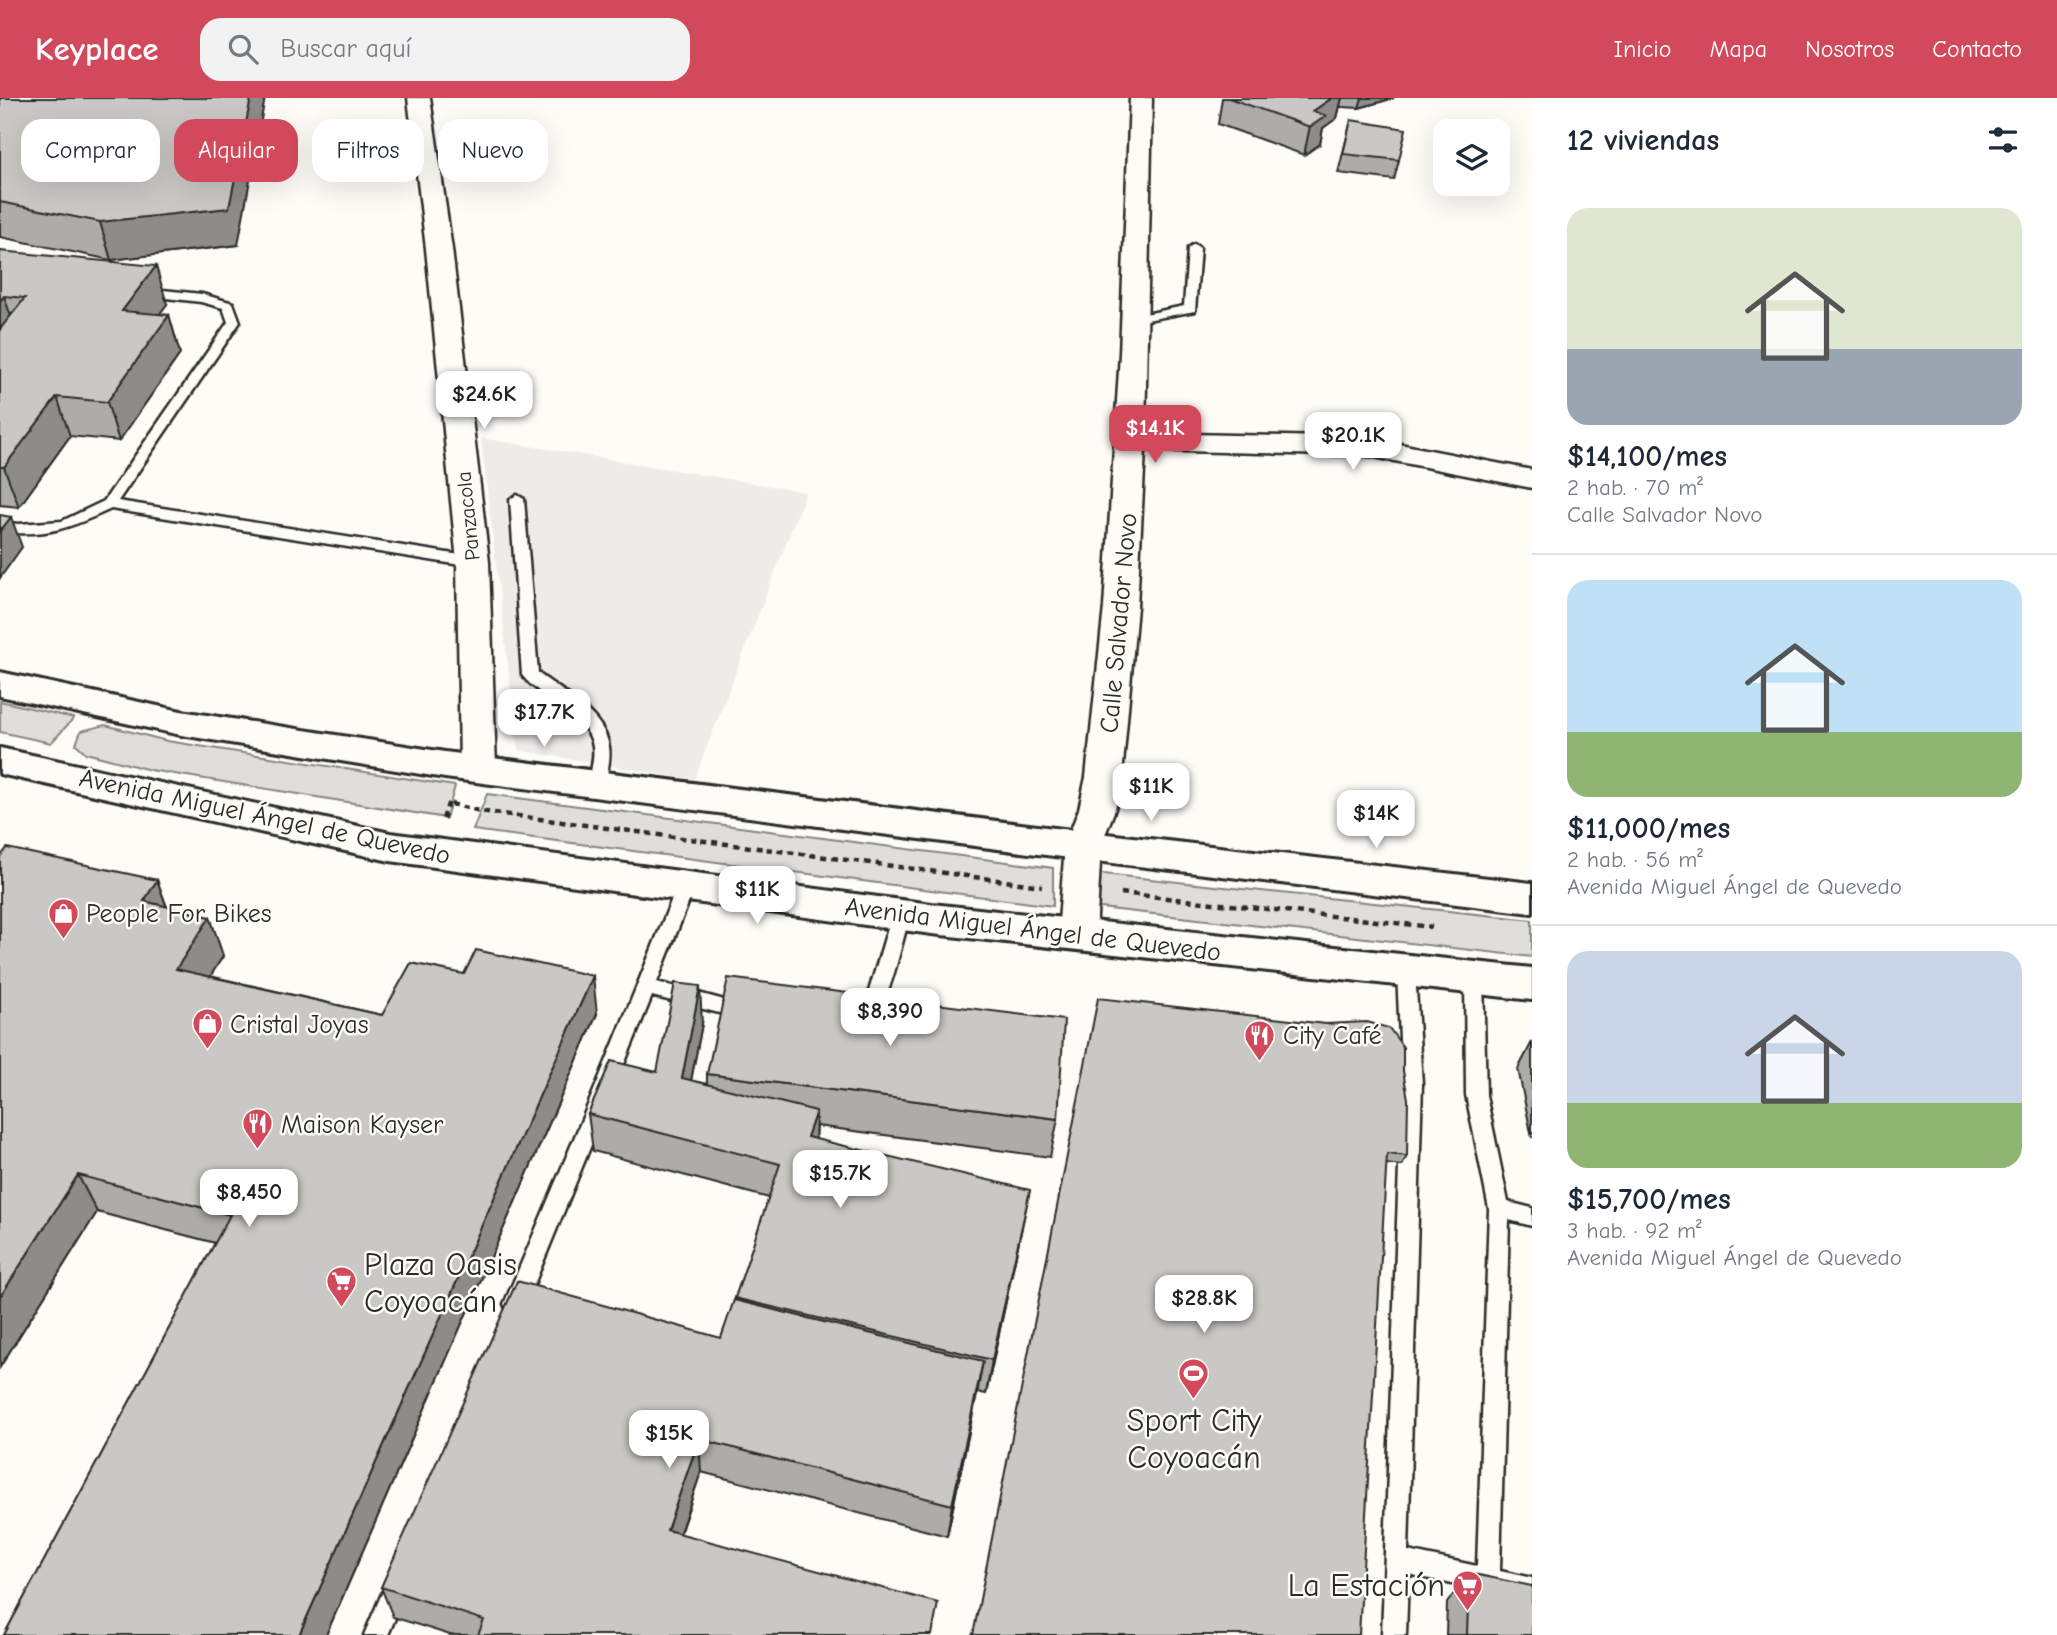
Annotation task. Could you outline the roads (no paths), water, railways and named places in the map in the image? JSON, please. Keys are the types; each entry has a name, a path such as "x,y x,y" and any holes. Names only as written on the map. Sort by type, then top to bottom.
{"main road":[{"path":"0,684 181,723 478,769 1532,898"},
{"name":"Avenida Miguel Ángel de Quevedo","path":"0,761 390,847 901,914 1532,984"}],"street":[{"name":"Panzacola","path":"419,98 439,248 473,562 478,769"},
{"name":"Calle Salvador Novo","path":"1077,934 1083,845 1097,808 1107,754 1132,441 1141,98"},
{"path":"1132,441 1369,447 1532,479"}],"lane":[{"path":"1136,320 1190,308 1194,248"},
{"path":"0,527 18,529 65,525 109,504 234,322 229,306 202,298 135,291"},
{"path":"517,499 530,675 556,698 588,719 601,743 597,785"},
{"path":"109,504 473,562"},
{"path":"506,1326 609,1082 686,886"},
{"path":"839,1019 849,1018 877,995 901,914"},
{"path":"1394,1635 1412,1084 1406,971"},
{"path":"1474,978 1476,1095 1499,1209 1488,1582"},
{"path":"645,985 726,1010 766,1014"},
{"path":"1499,1209 1532,1217"},
{"path":"1396,1560 1532,1590"},
{"path":"376,1635 403,1571"}],"place":[{"name":"People For Bikes","path":"63,940"},
{"name":"Cristal Joyas","path":"207,1051"},
{"name":"City Café","path":"1260,1062"},
{"name":"Maison Kayser","path":"258,1151"},
{"name":"Plaza Oasis Coyoacán","path":"341,1309"},
{"name":"Sport City Coyoacán","path":"1194,1400"},
{"name":"La Estación","path":"1468,1612"}]}
